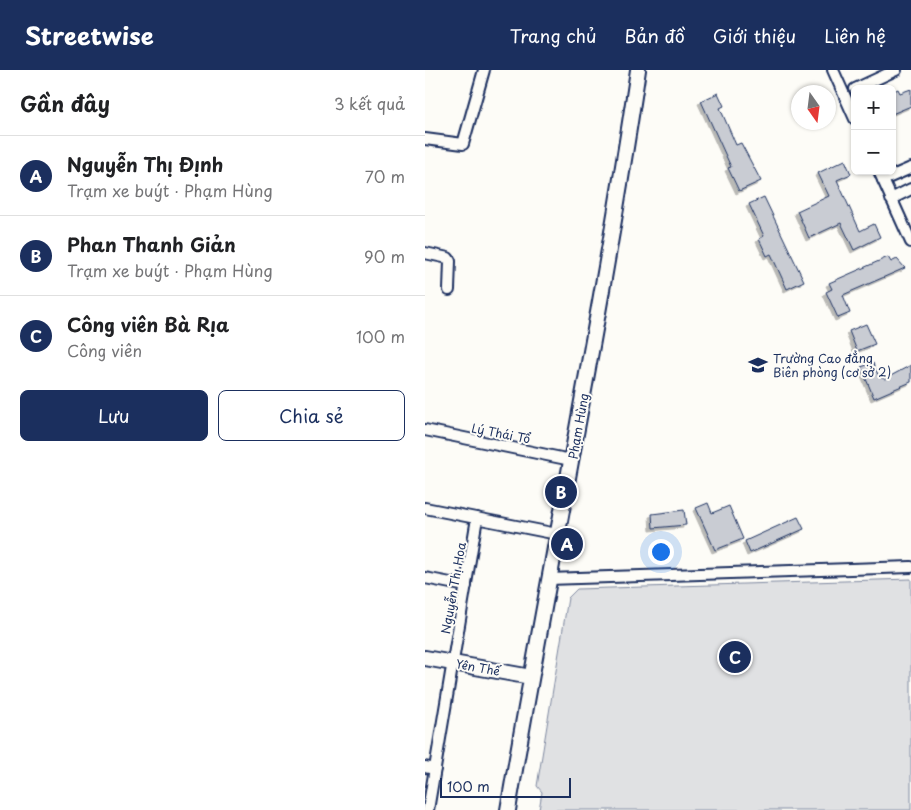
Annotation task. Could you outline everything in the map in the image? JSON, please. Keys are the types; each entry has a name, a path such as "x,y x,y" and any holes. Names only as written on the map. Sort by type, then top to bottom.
{"street":[{"path":"425,139 463,144 484,70"},
{"name":"Phạm Hùng","path":"508,810 548,579 617,207 638,70"},
{"path":"833,70 851,111"},
{"path":"864,85 896,70"},
{"path":"843,94 851,91"},
{"path":"911,168 881,176 911,242"},
{"path":"891,199 911,189"},
{"path":"425,253 447,258 449,261 449,290"},
{"name":"Lý Thái Tổ","path":"425,430 571,460"},
{"path":"425,508 557,534"},
{"name":"Nguyễn Thị Hoa","path":"428,810 430,768 452,663 477,518"},
{"path":"548,579 911,567"},
{"path":"425,578 466,586"},
{"name":"Yên Thế","path":"425,658 531,677"}],"shaded area":[{"path":"911,579 911,810 539,810 542,792 537,786 568,598 577,589"}],"building":[{"path":"898,89 900,93 911,89 911,106 896,112 896,90"},
{"path":"718,93 724,106 720,108 736,145 741,143 761,181 739,191 728,168 731,167 701,101"},
{"path":"845,160 851,174 837,180 860,231 874,224 880,237 854,250 841,223 809,238 797,211 829,196 818,173"},
{"path":"764,197 804,281 787,289 771,254 767,256 759,239 764,236 749,204"},
{"path":"888,257 891,262 897,259 905,268 843,295 850,313 838,318 826,292 832,289 829,283"},
{"path":"866,324 875,344 857,351 849,331"},
{"path":"873,363 879,377 885,379 911,365 911,382 874,398 861,367"},
{"path":"708,503 712,513 729,506 743,539 715,550 696,508"},
{"path":"684,510 686,525 653,528 652,514"},
{"path":"798,517 804,529 750,553 745,541"}],"place":[{"name":"Trường Cao đẳng Biên phòng (cơ sở 2)","path":"758,365"},
{"name":"Phan Thanh Giản","path":"561,492"},
{"name":"Nguyễn Thị Định","path":"567,544"},
{"name":"Công viên Bà Rịa","path":"735,657"}]}
